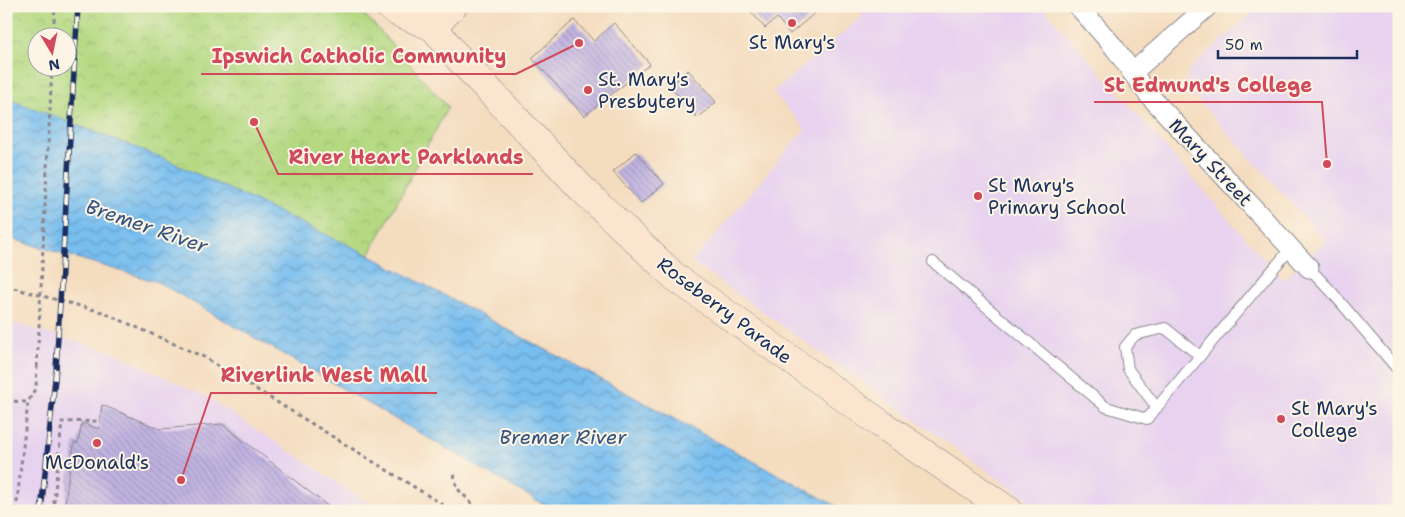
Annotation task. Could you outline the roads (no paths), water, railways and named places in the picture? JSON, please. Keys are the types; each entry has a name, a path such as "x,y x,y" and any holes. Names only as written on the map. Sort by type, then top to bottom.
{"street":[{"path":"388,6 397,12 424,17 453,6"},
{"name":"Mary Street","path":"1078,6 1114,47 1147,93 1309,268"},
{"path":"1132,73 1208,6"},
{"name":"Roseberry Parade","path":"424,17 452,51 582,189 675,277 881,424 1009,511"}],"lane":[{"path":"933,262 1106,407 1148,419 1291,248"},
{"path":"1309,268 1399,371"},
{"path":"1157,408 1128,369 1125,347 1134,335 1165,328 1200,356"}],"water":[{"name":"Bremer River","path":"6,98 163,158 369,255 846,511 555,511 158,282 6,237"}],"railway":[{"path":"41,511 56,369 78,6"}],"place":[{"name":"St Mary's","path":"792,23"},
{"name":"Ipswich Catholic Community","path":"579,43"},
{"name":"St. Mary's Presbytery","path":"588,90"},
{"name":"River Heart Parklands","path":"254,122"},
{"name":"St Edmund's College","path":"1327,164"},
{"name":"St Mary's Primary School","path":"978,196"},
{"name":"St Mary's College","path":"1281,419"},
{"name":"McDonald's","path":"97,443"},
{"name":"Riverlink West Mall","path":"181,480"}]}
